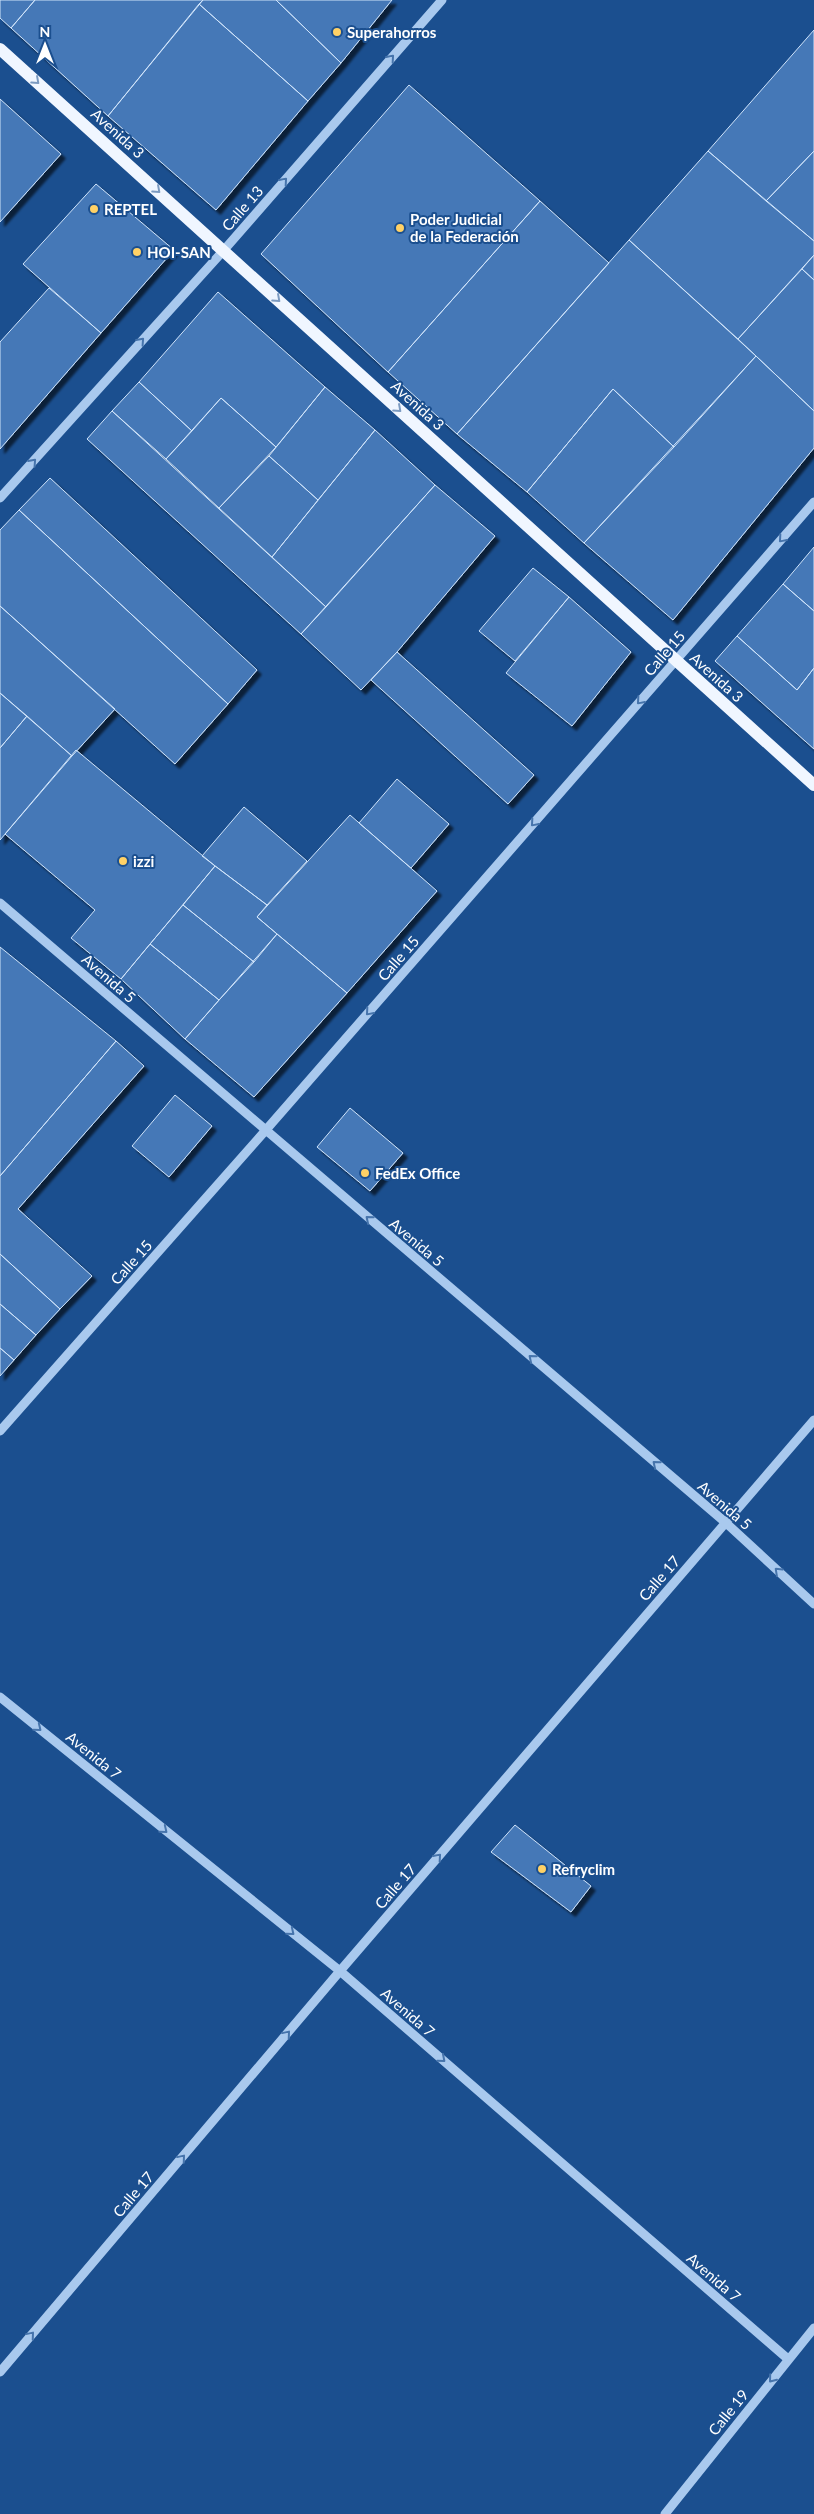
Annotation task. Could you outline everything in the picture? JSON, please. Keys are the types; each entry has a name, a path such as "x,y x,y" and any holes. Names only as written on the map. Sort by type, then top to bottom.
{"main road":[{"name":"Avenida 3","path":"0,49 814,785"}],"street":[{"name":"Calle 13","path":"0,498 224,250 442,0"},
{"name":"Calle 15","path":"0,1430 266,1131 814,502"},
{"name":"Avenida 5","path":"0,903 725,1522 814,1604"},
{"name":"Calle 17","path":"0,2372 340,1971 814,1420"},
{"name":"Avenida 7","path":"0,1697 340,1971 788,2359"},
{"name":"Calle 19","path":"665,2514 814,2328"}],"building":[{"path":"0,0 35,0 11,28 0,18"},
{"path":"35,0 203,0 108,116 11,28"},
{"path":"203,0 276,0 341,63 308,101 199,4"},
{"name":"Superahorros","path":"276,0 392,0 341,63"},
{"path":"199,4 308,101 216,210 108,116"},
{"path":"814,30 814,151 766,201 708,151"},
{"name":"Poder Judicial de la Federación","path":"409,85 540,201 388,372 261,254"},
{"path":"0,99 61,154 0,222"},
{"path":"708,151 814,241 814,255 738,339 629,240"},
{"path":"814,151 814,241 766,201"},
{"path":"96,184 174,250 101,333 23,264"},
{"path":"540,201 609,263 457,434 388,372"},
{"path":"629,240 756,356 674,447 613,389 527,492 457,434"},
{"path":"814,255 814,280 802,269"},
{"path":"802,269 814,280 814,411 738,339"},
{"path":"49,288 101,333 0,449 0,342"},
{"path":"218,292 325,387 276,447 221,398 192,431 139,382"},
{"path":"756,356 814,411 814,448 673,620 584,543"},
{"path":"139,382 192,431 166,459 112,411"},
{"path":"325,387 375,430 318,500 269,456"},
{"path":"613,389 674,447 584,543 527,492"},
{"path":"221,398 276,447 219,508 166,459"},
{"path":"112,411 326,607 301,634 87,439"},
{"path":"375,430 435,485 326,607 272,557"},
{"path":"269,456 318,500 272,557 219,508"},
{"path":"50,478 257,670 228,704 19,510"},
{"path":"435,485 495,536 397,652 361,690 301,634"},
{"path":"19,510 228,704 175,764 0,606 0,530"},
{"path":"814,547 814,611 783,584"},
{"path":"533,568 569,597 515,661 479,631"},
{"path":"783,584 814,611 814,668 797,690 737,636"},
{"path":"569,597 631,652 572,726 506,673"},
{"path":"0,606 115,709 72,756 0,693"},
{"path":"737,636 797,690 814,668 814,749 715,661"},
{"path":"397,652 534,775 508,804 371,680"},
{"path":"0,693 27,716 0,748"},
{"path":"27,716 72,756 0,840 0,748"},
{"name":"izzi","path":"76,750 215,866 121,979 71,938 95,910 5,834"},
{"path":"397,779 449,824 411,868 359,823"},
{"path":"244,807 307,861 267,905 202,856"},
{"path":"350,815 437,891 347,993 257,917"},
{"path":"215,866 267,905 257,917 277,934 254,962 183,905"},
{"path":"183,905 254,962 219,1000 150,944"},
{"path":"277,934 347,993 254,1097 185,1039"},
{"path":"150,944 219,1000 185,1039 121,979"},
{"path":"0,947 116,1041 0,1176"},
{"path":"116,1041 144,1066 18,1209 92,1276 60,1309 0,1254 0,1176"},
{"path":"175,1095 212,1126 169,1177 132,1146"},
{"path":"350,1108 403,1153 370,1191 317,1147"},
{"path":"0,1254 60,1309 36,1335 0,1304"},
{"path":"0,1304 36,1335 14,1360 0,1348"},
{"path":"0,1348 14,1360 0,1376"},
{"name":"Refryclim","path":"515,1825 591,1886 571,1912 491,1852"}],"place":[{"name":"Superahorros","path":"337,32"},
{"name":"REPTEL","path":"94,209"},
{"name":"Poder Judicial de la Federación","path":"400,228"},
{"name":"HOI-SAN","path":"137,252"},
{"name":"izzi","path":"123,861"},
{"name":"FedEx Office","path":"365,1173"},
{"name":"Refryclim","path":"542,1869"}]}
